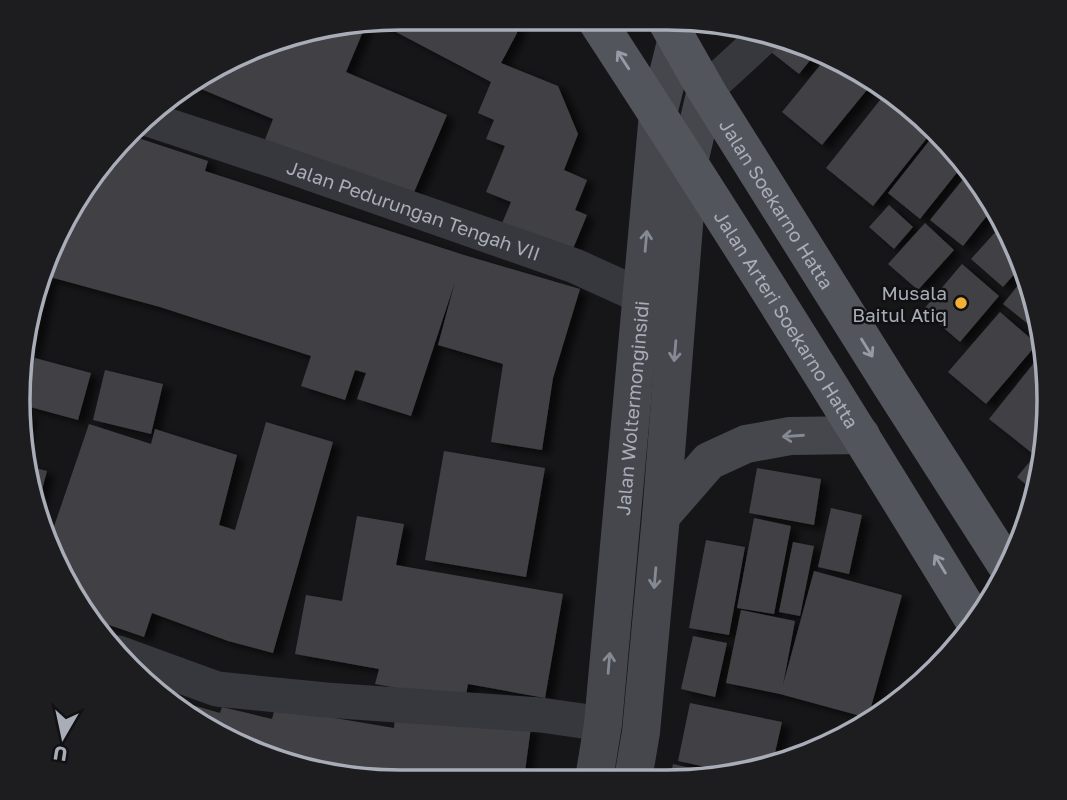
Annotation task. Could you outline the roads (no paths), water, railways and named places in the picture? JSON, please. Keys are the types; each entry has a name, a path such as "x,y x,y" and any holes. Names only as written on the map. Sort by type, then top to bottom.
{"main road":[{"name":"Jalan Arteri Soekarno Hatta","path":"603,30 861,435 970,613"},
{"name":"Jalan Woltermonginsidi","path":"595,770 603,724 658,114 671,30"},
{"name":"Jalan Soekarno Hatta","path":"672,30 706,90 1002,558"},
{"name":"Jalan Woltermonginsidi","path":"635,770 641,732 661,516 689,162 706,90"},
{"path":"661,516 709,461 746,444 790,436 861,435"}],"street":[{"path":"706,90 759,41"},
{"name":"Jalan Pedurungan Tengah VII","path":"156,122 575,267 641,296 679,306"},
{"path":"136,659 217,689 326,700 541,715 603,724"}],"place":[{"name":"Musala Baitul Atiq","path":"961,303"}]}
